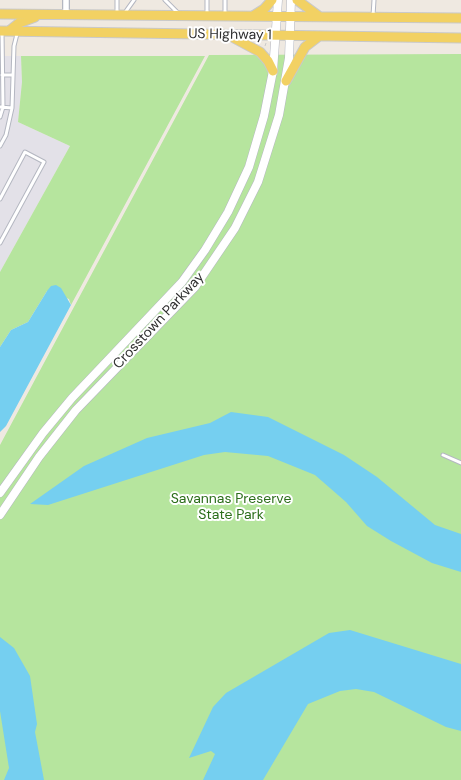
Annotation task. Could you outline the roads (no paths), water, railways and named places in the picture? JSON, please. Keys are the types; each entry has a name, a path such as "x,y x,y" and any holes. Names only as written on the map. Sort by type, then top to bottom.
{"main road":[{"path":"252,16 264,9 272,0"},
{"name":"Crosstown Parkway","path":"0,493 34,445 72,398 182,282 213,237 244,177 260,132 273,71 277,36 278,0"},
{"name":"Crosstown Parkway","path":"0,515 39,457 76,410 195,286 228,240 258,182 275,131 286,80 291,0"},
{"path":"297,0 320,17"},
{"name":"US Highway 1","path":"0,14 461,18"},
{"path":"7,31 18,23 40,15"},
{"name":"US Highway 1","path":"7,31 229,36 461,38"},
{"path":"229,36 257,49 268,61 273,71"},
{"path":"286,80 305,47 318,37"}],"street":[{"path":"66,0 66,15"}],"lane":[{"path":"117,0 120,15"},
{"path":"120,15 134,0"},
{"path":"165,0 181,16"},
{"path":"207,0 207,16"},
{"path":"224,0 224,16"},
{"path":"373,17 374,0"},
{"path":"0,146 6,135 12,108 14,46 7,31"},
{"path":"0,117 7,31"},
{"path":"2,75 12,75"},
{"path":"2,107 12,108"},
{"path":"0,199 1,193 26,152 44,162 0,243"},
{"path":"443,455 461,463"}],"water":[{"path":"56,285 61,288 71,305 6,426 0,432 0,347 11,330 28,322 47,291 51,286"},
{"path":"231,412 268,417 344,455 377,477 435,525 461,534 461,572 432,563 391,541 367,526 346,502 315,475 268,456 225,452 204,455 48,505 30,504 84,466 147,438 210,423"},
{"path":"350,630 461,664 461,731 446,727 374,692 356,689 340,691 308,704 263,780 203,780 215,754 211,751 189,758 213,707 226,693 329,633"},
{"path":"0,637 14,648 30,676 37,724 35,732 44,780 4,780 9,768 0,711"}],"park label":[{"name":"Savannas Preserve State Park","path":"231,508"}]}
